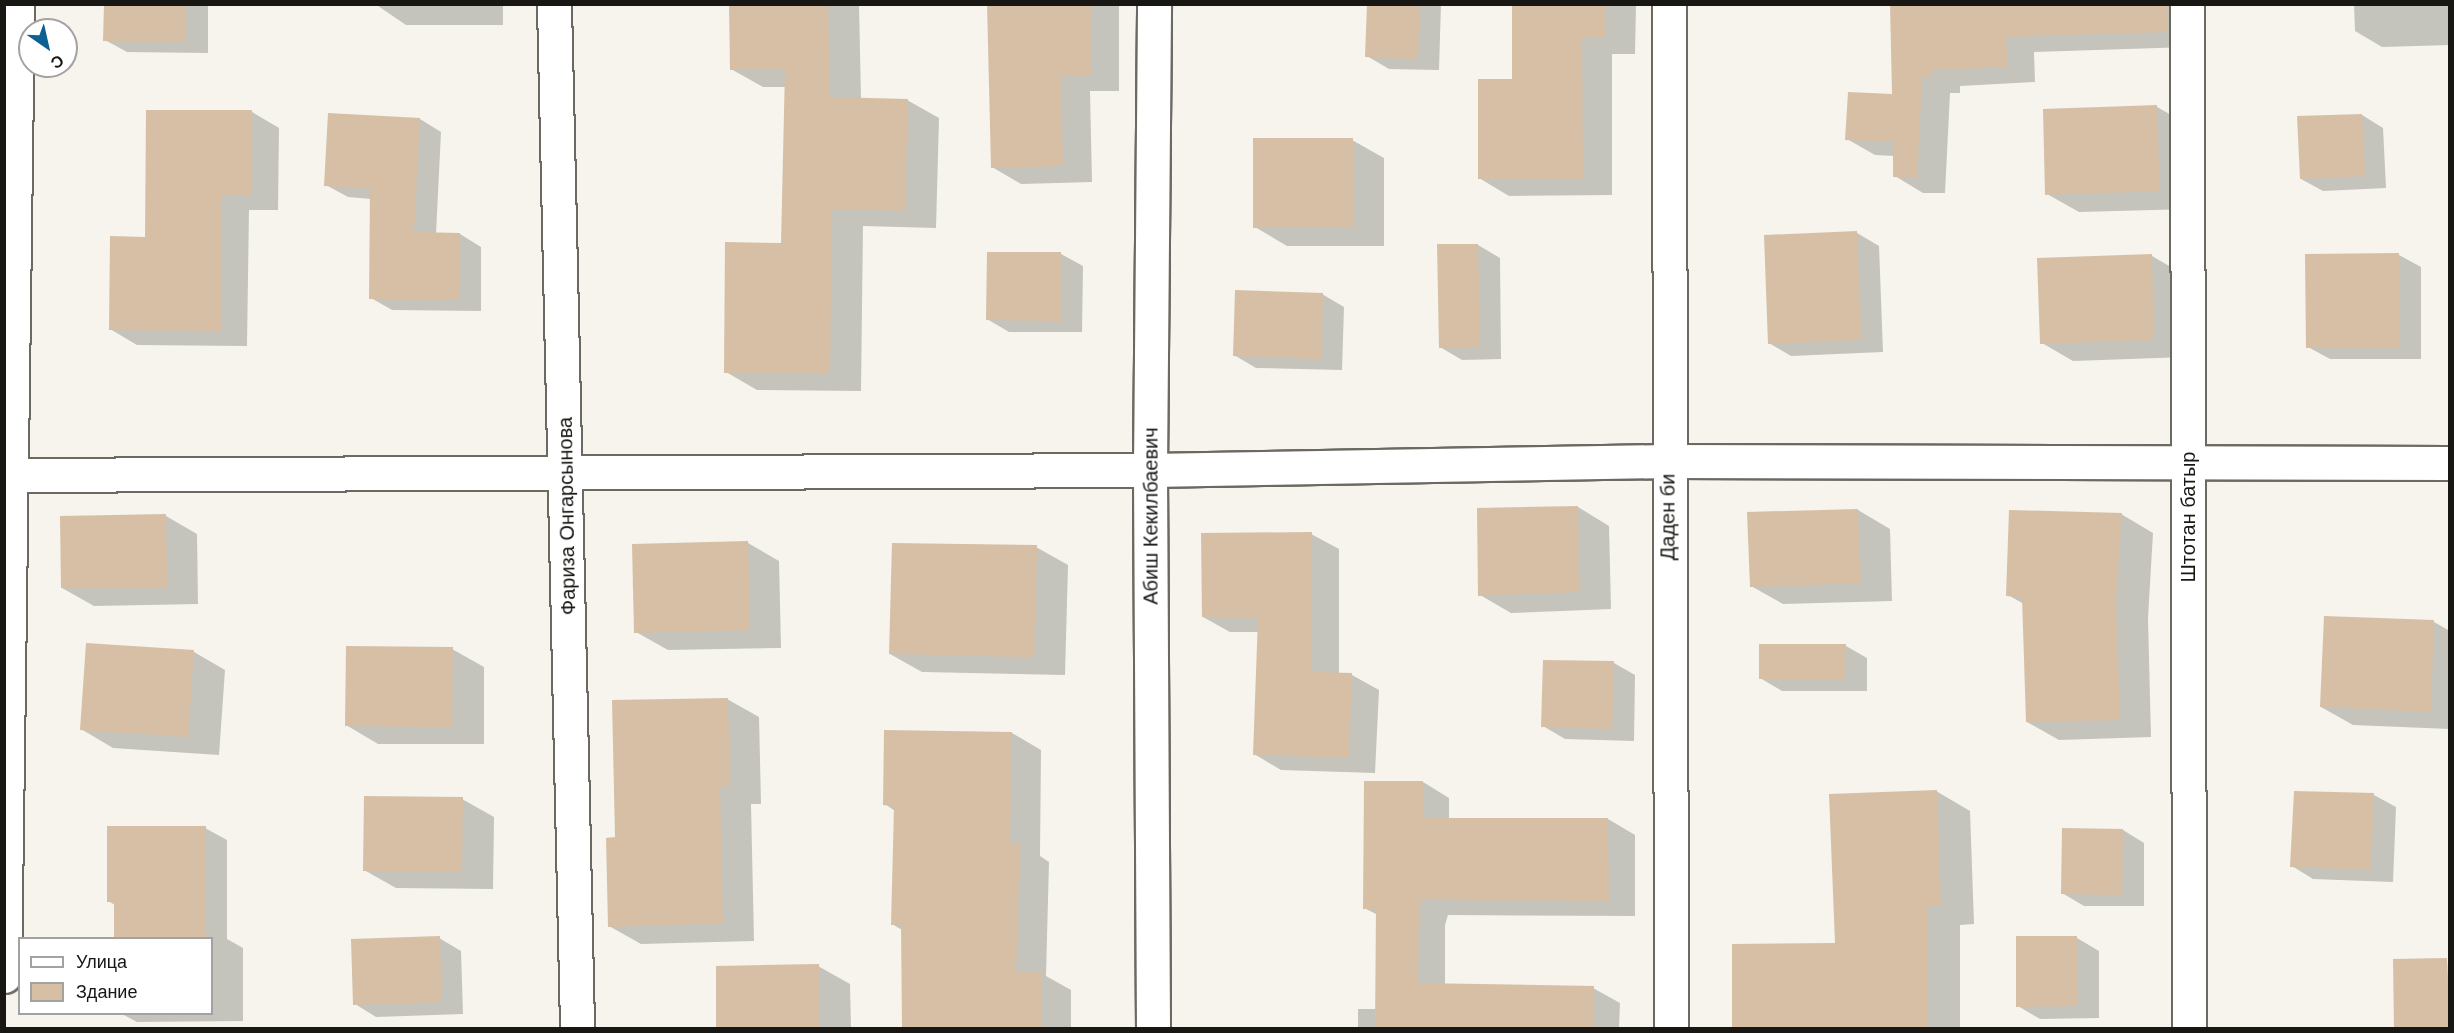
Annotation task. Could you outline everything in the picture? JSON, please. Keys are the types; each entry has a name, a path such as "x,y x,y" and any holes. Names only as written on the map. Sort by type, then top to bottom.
{"street":[{"path":"4,976 7,475 17,4"},
{"name":"Фариза Онгарсынова","path":"554,4 577,1029"},
{"name":"Абиш Кекилбаевич","path":"1153,1029 1150,471 1154,4"},
{"name":"Даден би","path":"1669,4 1667,460 1671,1029"},
{"name":"Штотан батыр","path":"2187,4 2189,1029"},
{"path":"7,475 1150,471 1667,460 2450,463"}],"building":[{"path":"104,4 186,4 186,42 103,41"},
{"path":"729,4 828,4 830,97 908,99 905,211 832,209 830,374 724,373 725,242 781,243 785,69 730,70"},
{"path":"987,4 1091,4 1091,75 1061,75 1063,166 991,168"},
{"path":"1367,4 1420,4 1418,59 1365,57"},
{"path":"1512,4 1606,4 1606,38 1582,38 1583,179 1478,179 1478,79 1512,79"},
{"path":"1890,4 2168,4 2168,32 2006,37 2008,67 1932,70 1932,78 1922,78 1917,178 1893,177 1893,142 1845,140 1848,92 1892,94"},
{"path":"2157,105 2160,191 2045,195 2043,109"},
{"path":"146,110 252,110 251,195 222,195 221,331 109,330 110,236 145,237"},
{"path":"328,113 420,118 414,232 460,233 459,300 369,299 370,188 324,186"},
{"path":"2362,114 2365,176 2300,179 2297,116"},
{"path":"1253,138 1353,138 1353,228 1253,228"},
{"path":"1857,231 1862,340 1768,344 1764,235"},
{"path":"1437,244 1478,244 1480,347 1439,348"},
{"path":"987,252 1061,252 1061,321 986,320"},
{"path":"2399,253 2400,347 2306,348 2305,254"},
{"path":"2152,254 2154,340 2040,344 2037,258"},
{"path":"1235,290 1323,293 1321,359 1233,356"},
{"path":"1578,506 1579,592 1478,596 1477,508"},
{"path":"1858,509 1861,583 1750,587 1747,512"},
{"path":"2009,510 2122,513 2116,599 2120,720 2026,722 2022,597 2006,596"},
{"path":"166,514 167,587 61,588 60,516"},
{"path":"1312,532 1312,672 1352,673 1349,758 1253,755 1258,617 1202,617 1201,533"},
{"path":"748,541 750,630 634,633 632,544"},
{"path":"892,543 1037,545 1034,657 889,654"},
{"path":"2324,616 2434,620 2431,712 2320,707"},
{"path":"86,643 194,650 188,737 80,730"},
{"path":"1759,644 1846,644 1846,679 1759,679"},
{"path":"346,646 453,647 452,727 345,726"},
{"path":"1543,660 1614,661 1612,729 1541,727"},
{"path":"728,698 730,786 720,787 723,923 608,927 606,838 615,837 612,700"},
{"path":"884,730 1012,732 1010,843 1020,843 1016,972 1041,971 1041,1029 902,1029 901,925 891,925 894,806 883,805"},
{"path":"1364,781 1423,781 1423,818 1608,818 1609,901 1422,900 1419,909 1418,983 1594,986 1593,1029 1375,1029 1376,909 1363,909"},
{"path":"1937,790 1941,905 1927,906 1927,1029 1732,1029 1732,944 1835,943 1829,794"},
{"path":"2294,791 2374,793 2371,870 2290,867"},
{"path":"364,796 463,797 462,872 363,871"},
{"path":"107,826 206,826 205,937 114,937 114,902 107,902"},
{"path":"2062,828 2123,829 2122,895 2061,894"},
{"path":"440,936 442,1002 353,1005 351,939"},
{"path":"2016,936 2077,936 2078,1006 2016,1007"},
{"path":"2447,958 2449,1029 2394,1029 2393,959"},
{"path":"819,964 820,1029 716,1029 716,966"}]}
